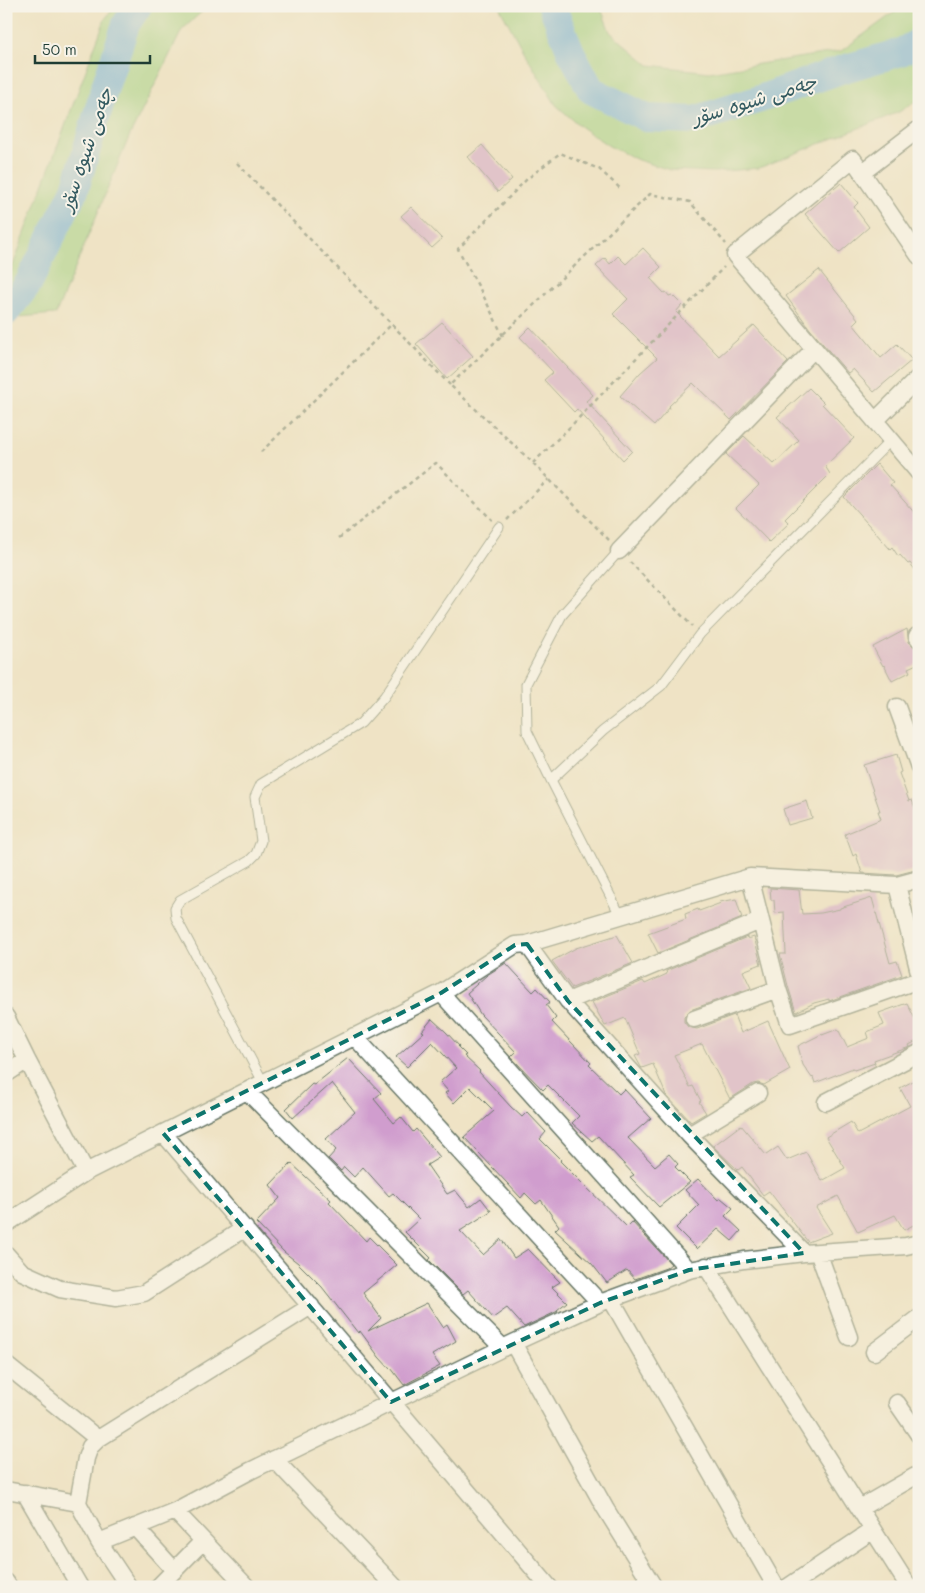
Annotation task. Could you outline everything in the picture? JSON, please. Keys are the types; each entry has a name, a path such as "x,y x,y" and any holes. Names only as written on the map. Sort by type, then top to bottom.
{"street":[{"path":"863,172 919,129"},
{"path":"919,256 853,159 735,255 919,473"},
{"path":"619,550 814,349"},
{"path":"875,421 919,377"},
{"path":"897,707 919,767"},
{"path":"750,877 778,989 790,1025 919,980"},
{"path":"6,1224 86,1172 441,993 515,945 527,944 750,877 897,885 919,879"},
{"path":"897,885 919,972"},
{"path":"568,1001 760,921"},
{"path":"527,944 568,1001 690,1135 811,1253 848,1337"},
{"path":"694,1019 778,989"},
{"path":"441,993 689,1270"},
{"path":"6,1016 86,1172"},
{"path":"354,1036 605,1301 776,1587"},
{"path":"826,1102 919,1053"},
{"path":"6,1074 27,1060"},
{"path":"247,1091 508,1345 654,1587"},
{"path":"690,1135 758,1093"},
{"path":"163,1133 550,1587"},
{"path":"6,1254 22,1272 60,1289 116,1298 144,1293 245,1228"},
{"path":"99,1542 175,1511 508,1345 605,1301 689,1270 706,1266 811,1253 906,1246 919,1243"},
{"path":"706,1266 909,1587"},
{"path":"129,1587 99,1542 78,1504 86,1458 90,1447 98,1439 311,1306"},
{"path":"874,1352 919,1318"},
{"path":"6,1365 98,1439"},
{"path":"897,1403 919,1435"},
{"path":"274,1460 395,1587"},
{"path":"860,1508 919,1474"},
{"path":"6,1490 78,1504"},
{"path":"25,1493 80,1587"},
{"path":"175,1511 247,1587"},
{"path":"135,1527 174,1570"},
{"path":"788,1587 873,1530"},
{"path":"158,1587 203,1540"},
{"path":"6,1582 9,1587"}],"lane":[{"path":"551,780 603,731 661,686 700,634 891,440"},
{"path":"263,1082 176,918 175,908 180,900 249,861 256,854 261,841 254,797 261,784 361,723 384,697 500,527"},
{"path":"619,550 562,615 526,684 527,731 620,915"}],"path":[{"path":"503,336 458,249 527,179 560,153 598,169 622,190"},
{"path":"238,164 450,385 533,463 735,255 690,202 650,194 450,385"},
{"path":"261,452 392,324"},
{"path":"340,538 436,463 500,527 549,479"}],"highlighted area":[{"path":"527,944 568,1001 804,1253 689,1270 600,1303 391,1402 163,1133 441,993 515,945"}],"green space":[{"path":"115,6 208,6 182,30 129,137 56,314 6,318 6,291 9,276 105,19"},
{"path":"499,6 600,6 610,32 649,65 709,72 841,51 903,6 919,6 919,99 899,112 759,168 715,172 670,170 638,160 609,146 581,127 556,105"}],"building":[{"path":"482,145 512,179 498,192 468,157"},
{"path":"841,183 858,203 854,207 869,227 839,253 805,214"},
{"path":"411,207 442,239 432,248 401,216"},
{"path":"643,248 661,267 650,278 664,293 666,292 669,296 672,295 682,305 676,312 719,356 754,325 788,362 731,420 693,383 669,406 654,426 620,396 640,373 657,358 613,314 628,299 596,266 605,258 610,264 618,256 626,264"},
{"path":"819,270 858,319 853,324 881,358 897,344 912,360 874,392 853,369 848,373 810,329 786,296"},
{"path":"442,322 473,356 447,379 416,344"},
{"path":"530,327 593,395 586,401 632,451 623,460 577,409 574,412 544,380 553,372 520,337"},
{"path":"809,388 854,438 825,466 830,474 785,519 789,523 769,542 736,508 759,485 726,454 744,436 774,464 799,440 777,417"},
{"path":"877,464 893,483 890,485 919,518 919,575 910,563 908,564 900,555 898,556 892,547 890,549 844,497"},
{"path":"907,629 909,642 919,651 919,663 908,668 910,672 892,681 873,647"},
{"path":"896,755 901,772 899,773 909,801 912,800 919,819 919,869 896,875 862,873 856,854 853,856 845,834 881,819 864,765"},
{"path":"807,801 812,818 788,825 783,809"},
{"path":"770,888 799,890 802,914 840,909 872,898 890,963 897,961 902,975 829,1001 829,999 814,1003 796,1012 780,954 786,954 784,912 775,913 774,900 771,900"},
{"path":"736,899 742,918 658,953 648,933 686,919 685,914 698,909 699,911 720,902"},
{"path":"617,935 633,963 572,988 552,961 576,948"},
{"path":"747,937 748,939 754,937 761,964 743,971 751,988 690,1010 684,1017 684,1022 688,1027 697,1029 734,1015 741,1033 768,1021 790,1070 764,1085 753,1084 730,1099 702,1044 674,1055 690,1087 693,1086 701,1101 699,1102 706,1113 691,1122 666,1095 653,1064 641,1067 635,1056 640,1054 625,1018 605,1026 592,1002 643,981 645,984 667,974 666,971"},
{"path":"506,963 533,992 537,988 550,1002 546,1005 556,1018 552,1022 591,1063 589,1065 619,1094 624,1089 651,1118 628,1138 655,1166 669,1154 678,1164 675,1167 690,1182 659,1207 630,1177 634,1175 598,1136 592,1141 572,1123 579,1116 548,1085 543,1090 511,1057 516,1052 481,1015 467,993 487,975"},
{"path":"907,1003 916,1021 919,1019 919,1040 909,1045 910,1047 874,1060 875,1063 854,1070 853,1068 815,1083 813,1077 803,1065 798,1046 822,1034 838,1029 847,1047 869,1038 867,1032 884,1025 879,1013"},
{"path":"432,1019 459,1046 466,1055 464,1056 480,1071 511,1107 522,1117 527,1112 546,1132 540,1139 560,1161 627,1227 632,1222 671,1264 666,1268 635,1279 627,1270 607,1283 592,1264 555,1230 559,1226 541,1200 536,1204 525,1193 521,1198 464,1137 494,1111 470,1087 454,1103 445,1093 448,1091 440,1082 456,1068 432,1042 407,1067 396,1057 424,1032 422,1031"},
{"path":"348,1058 381,1093 374,1099 394,1123 401,1117 413,1132 416,1129 440,1157 427,1165 447,1194 455,1190 469,1207 481,1198 491,1211 460,1231 483,1255 501,1239 514,1258 528,1249 560,1282 552,1287 567,1302 558,1311 524,1327 507,1308 493,1318 468,1290 463,1294 429,1260 431,1258 405,1232 419,1219 393,1193 389,1196 363,1167 354,1177 344,1167 341,1171 328,1159 336,1150 326,1139 355,1112 332,1083 293,1118 286,1109 312,1084 314,1085"},
{"path":"915,1080 919,1087 919,1192 914,1195 919,1203 919,1222 904,1230 895,1215 858,1232 838,1196 816,1208 832,1233 808,1242 769,1191 763,1195 742,1167 738,1170 713,1146 741,1125 766,1155 778,1147 787,1160 806,1152 822,1181 845,1168 826,1137 851,1122 858,1134 910,1106 900,1088"},
{"path":"291,1163 331,1200 329,1202 366,1241 369,1237 397,1265 363,1293 381,1318 368,1331 427,1303 443,1327 447,1324 456,1341 432,1355 440,1366 404,1385 391,1368 379,1357 360,1331 358,1333 322,1287 256,1223 280,1198 270,1185"},
{"path":"698,1179 718,1200 721,1198 733,1208 725,1216 741,1231 732,1241 718,1229 697,1249 676,1228 699,1205 685,1190"}],"waterway":[{"name":"چەمی شیوە سۆر","path":"6,312 28,284 75,189 126,24 138,6"},
{"name":"چەمی شیوە سۆر","path":"552,6 571,52 591,90 647,118 694,120 840,70 901,52 919,42"}]}
